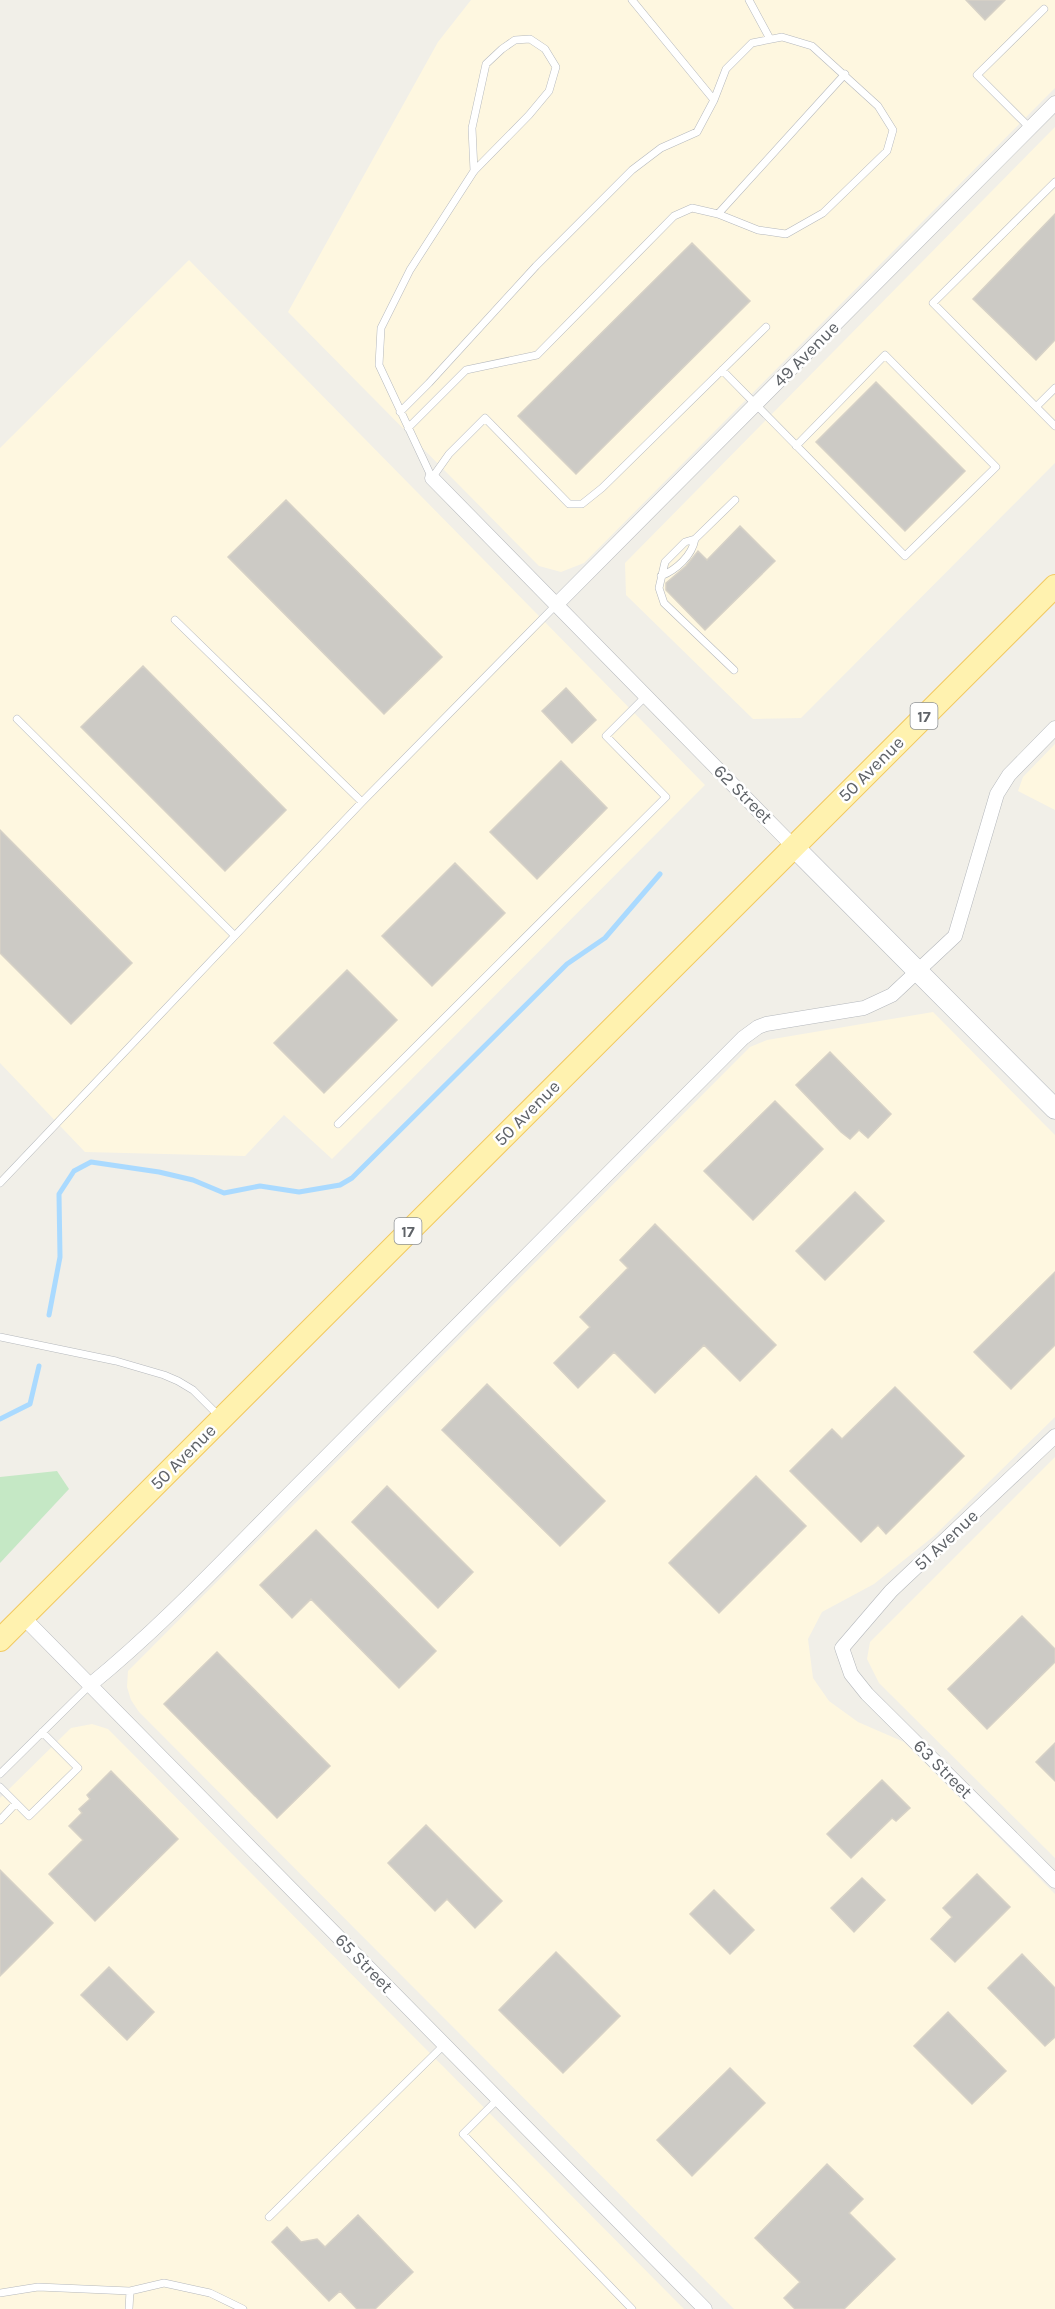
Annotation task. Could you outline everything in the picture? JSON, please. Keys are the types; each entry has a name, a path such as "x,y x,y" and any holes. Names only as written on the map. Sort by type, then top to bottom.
{"main road":[{"name":"50 Avenue","path":"0,1641 1055,586"},
{"name":"62 Street","path":"793,846 1055,1109"}],"street":[{"name":"49 Avenue","path":"556,605 1055,103"},
{"name":"62 Street","path":"432,477 793,846"},
{"path":"90,1685 119,1661 183,1600 480,1304 742,1038 766,1024 864,1008 892,995 955,936 997,794 1003,783 1055,728"},
{"name":"51 Avenue","path":"842,1648 891,1591 1055,1436"},
{"name":"65 Street","path":"23,1617 705,2309"},
{"name":"63 Street","path":"842,1648 851,1674 867,1694 1055,1881"}],"lane":[{"path":"632,0 714,100"},
{"path":"749,0 770,39"},
{"path":"1030,128 977,75 1044,9"},
{"path":"400,412 536,266 633,170 661,148 697,132 714,100 726,69 752,43 782,37 812,46 878,106 893,130 887,151 823,213 786,234 758,230 718,214 692,208 674,216 537,355 466,370 408,428"},
{"path":"474,171 472,128 486,64 515,40 530,39 545,49 556,67 549,91 529,115 474,171 410,270 381,328 379,365 432,477 449,454 485,418 569,504 582,504 602,488 766,327"},
{"path":"718,214 845,74"},
{"path":"1055,182 933,303 1055,426"},
{"path":"722,370 796,446 905,556 996,466 885,355 796,446"},
{"path":"1037,406 1055,388"},
{"path":"734,670 664,603 659,588 665,562 685,542 695,539 735,500"},
{"path":"661,576 672,571 693,549 695,539"},
{"path":"0,1183 234,935 556,605"},
{"path":"175,620 362,802"},
{"path":"338,1124 666,797 606,736 646,696"},
{"path":"17,720 234,935"},
{"path":"0,1337 117,1362 164,1375 193,1390 222,1418"},
{"path":"0,1774 90,1685"},
{"path":"0,1787 29,1816 78,1768 42,1732"},
{"path":"0,1820 16,1803"},
{"path":"269,2217 444,2045"},
{"path":"498,2099 463,2134 632,2309"},
{"path":"0,2293 38,2287 130,2291 164,2283 210,2293 243,2309"},
{"path":"129,2309 130,2291"}],"shaded area":[{"path":"471,0 1055,0 1055,88 584,563 561,572 539,566 288,312 438,42"},
{"path":"1055,127 1055,463 801,718 753,719 626,595 625,563"},
{"path":"189,260 705,785 332,1159 284,1115 245,1156 85,1152 0,1063 0,448"},
{"path":"1055,744 1055,810 1018,791 1023,777"},
{"path":"933,1012 1055,1135 1055,1417 934,1536 874,1584 822,1612 808,1639 813,1678 829,1701 858,1722 904,1742 1055,1894 1055,2309 734,2309 139,1712 131,1700 127,1687 128,1671 750,1047 767,1040"},
{"path":"1055,1457 1055,1858 879,1683 867,1659 870,1642"},
{"path":"92,1724 108,1729 684,2309 0,2309 0,1798 71,1728"}],"green space":[{"path":"57,1471 69,1489 0,1563 0,1477"}],"building":[{"path":"966,0 1005,0 985,20"},
{"path":"1055,214 1055,340 1036,360 973,299"},
{"path":"692,243 750,301 576,474 518,416"},
{"path":"876,382 965,471 905,531 816,442"},
{"path":"286,500 442,657 384,714 228,557"},
{"path":"740,526 775,561 705,630 666,590 666,583 686,566 698,551 707,560"},
{"path":"143,666 286,810 225,871 81,727"},
{"path":"566,688 596,720 572,743 542,711"},
{"path":"561,761 607,808 537,879 490,832"},
{"path":"0,830 132,963 71,1024 0,953"},
{"path":"455,863 505,913 432,986 382,936"},
{"path":"347,970 397,1020 324,1093 274,1043"},
{"path":"830,1052 891,1114 868,1138 859,1130 850,1139 796,1085"},
{"path":"775,1101 823,1149 753,1220 704,1171"},
{"path":"855,1192 884,1221 825,1280 796,1251"},
{"path":"655,1224 776,1345 740,1381 704,1345 655,1393 614,1352 578,1388 554,1363 590,1327 580,1317 628,1268 620,1260"},
{"path":"1055,1272 1055,1345 1011,1389 974,1352"},
{"path":"487,1384 605,1501 560,1546 442,1430"},
{"path":"895,1387 964,1456 886,1534 878,1525 861,1542 790,1471 832,1429 842,1439"},
{"path":"756,1476 806,1526 719,1613 669,1563"},
{"path":"387,1486 473,1572 438,1608 352,1522"},
{"path":"316,1530 436,1651 399,1688 311,1599 292,1618 260,1585"},
{"path":"1022,1616 1055,1649 1055,1662 987,1729 948,1689"},
{"path":"217,1652 330,1766 277,1818 164,1704"},
{"path":"1055,1743 1055,1781 1036,1762"},
{"path":"111,1771 178,1839 95,1921 49,1874 83,1840 69,1826 82,1813 79,1809 90,1799 87,1795"},
{"path":"882,1780 910,1808 896,1821 892,1818 851,1858 827,1834"},
{"path":"426,1825 502,1901 475,1928 447,1899 435,1911 388,1863"},
{"path":"0,1870 53,1923 0,1976"},
{"path":"977,1874 1010,1907 955,1962 931,1939 952,1917 943,1908"},
{"path":"862,1878 885,1900 854,1932 831,1908"},
{"path":"714,1890 754,1930 730,1954 690,1914"},
{"path":"556,1952 620,2016 563,2073 499,2010"},
{"path":"1022,1954 1055,1988 1055,2037 1045,2046 988,1988"},
{"path":"109,1967 154,2012 127,2040 81,1995"},
{"path":"948,2012 1006,2071 972,2104 914,2046"},
{"path":"730,2068 765,2103 692,2176 657,2140"},
{"path":"827,2164 863,2199 849,2213 895,2259 844,2309 795,2309 784,2298 800,2282 755,2238"},
{"path":"358,2215 413,2272 375,2309 357,2309 340,2291 329,2301 272,2242 287,2227 301,2242 317,2239 325,2247"}],"waterway":[{"path":"49,1315 60,1257 59,1194 74,1171 91,1162 159,1172 193,1180 224,1193 260,1186 299,1192 340,1185 352,1178 567,964 605,938 660,874"},
{"path":"0,1419 30,1404 39,1366"}]}
